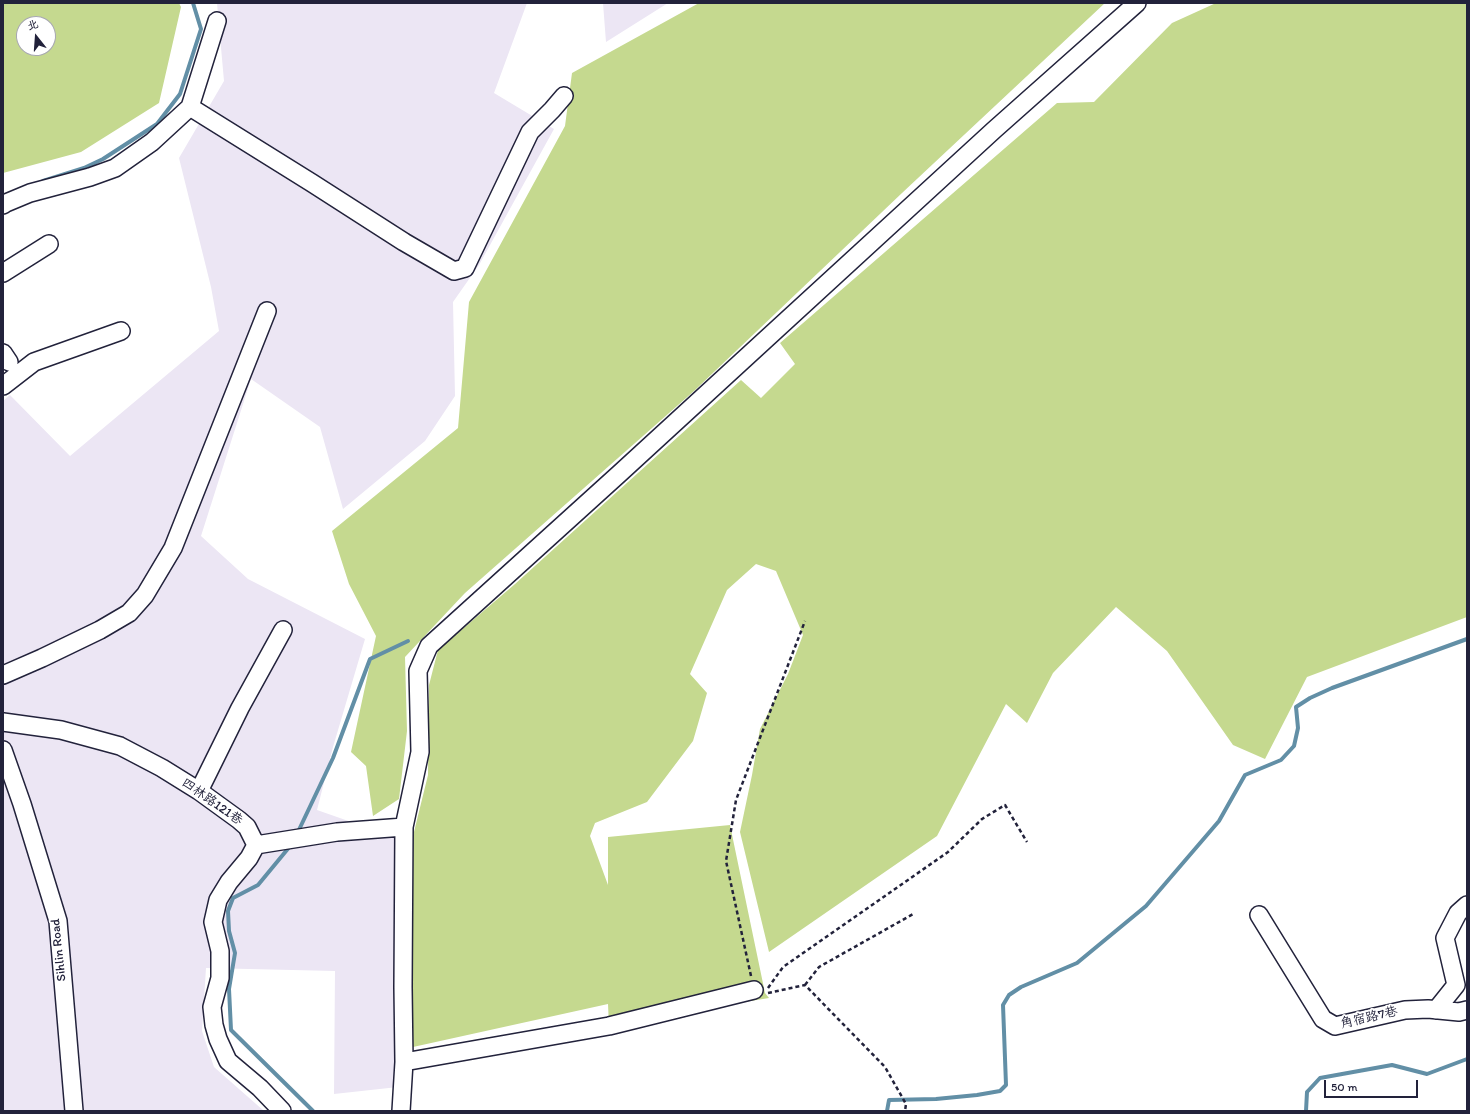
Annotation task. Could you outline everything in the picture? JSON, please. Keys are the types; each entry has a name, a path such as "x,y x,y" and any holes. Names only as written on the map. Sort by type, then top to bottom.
{"street":[{"path":"401,1111 404,1062 402,988 404,827 420,752 418,671 429,646 614,479 994,130 1138,3"},
{"path":"3,205 30,194 90,177 115,168 152,142 190,107 217,21"},
{"path":"190,107 312,182 404,242 454,271 465,268 530,132 564,96"},
{"path":"3,273 49,244"},
{"path":"3,675 100,630 129,613 145,595 174,548 266,311"},
{"path":"3,386 34,362 121,331"},
{"path":"199,791 240,708 283,630"},
{"name":"四林路121巷","path":"3,722 61,730 120,746 162,768 199,791 239,820 247,827 256,845"},
{"name":"Sihlin Road","path":"3,750 22,804 58,921 74,1111"},
{"path":"282,1111 260,1088 228,1061 218,1039 214,1025 212,1007 220,978 220,951 214,922 218,900 229,882 250,858 256,845 337,832 404,827"},
{"path":"1436,1010 1456,985 1446,938 1458,913 1467,905"},
{"name":"角宿路7巷","path":"1259,915 1323,1019 1335,1026 1405,1010 1458,1012 1467,1010"},
{"path":"404,1062 609,1026 754,990"}],"path":[{"path":"754,990 726,861 736,800 805,621"},
{"path":"915,913 819,967 805,985 765,993 782,967 828,937 948,852 982,819 1005,805 1027,842"},
{"path":"805,985 885,1067 906,1104 905,1111"}],"shaded area":[{"path":"217,3 527,3 494,93 554,129 479,265 453,302 455,396 425,441 343,509 320,427 251,379 201,536 248,579 365,639 333,747 317,810 397,838 398,1087 334,1094 335,971 206,968 202,1031 214,1067 264,1111 3,1111 3,401 10,395 70,456 219,331 211,287 179,158 224,81"},
{"path":"603,3 668,3 606,42"}],"green space":[{"path":"3,3 179,3 181,7 159,103 81,152 3,173"},
{"path":"699,3 1105,3 694,391 465,593 405,657 407,731 399,799 373,816 366,766 351,752 376,636 349,584 332,531 458,428 469,302 565,126 572,73"},
{"path":"1216,3 1467,3 1467,617 1307,677 1265,759 1233,745 1167,651 1116,607 1053,673 1027,723 1006,704 937,836 769,952 740,832 760,729 788,674 803,635 776,571 756,564 727,590 690,674 707,693 693,741 647,802 595,823 590,836 608,885 608,837 730,825 765,993 769,998 609,1026 608,1004 413,1047 413,836 428,775 429,685 438,650 515,584 741,380 761,398 795,364 780,343 1057,103 1094,102 1172,23"}],"waterway":[{"path":"43,181 84,168 103,159 157,124 180,94 201,29 193,3"},
{"path":"887,1111 889,1100 936,1099 1000,1091 1006,1085 1003,1005 1009,995 1021,987 1077,963 1146,906 1219,821 1245,775 1281,760 1294,746 1298,728 1296,707 1310,698 1332,688 1467,639"},
{"path":"297,834 333,758 370,659 408,641"},
{"path":"291,845 258,885 233,898 228,911 229,931 235,953 229,989 231,1030 313,1111"},
{"path":"1306,1111 1307,1092 1320,1078 1392,1065 1427,1074 1467,1059"}]}
